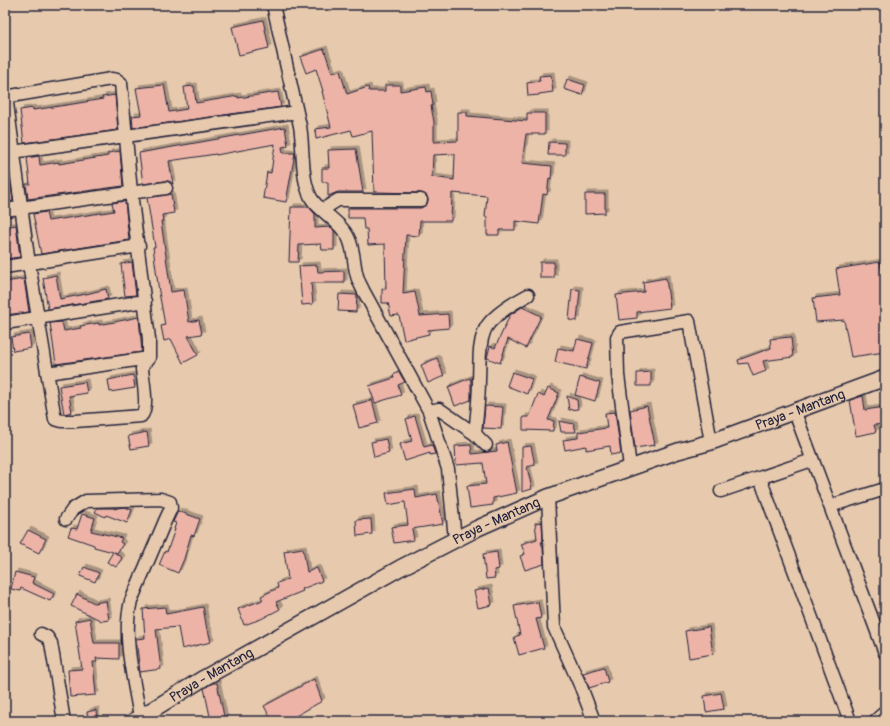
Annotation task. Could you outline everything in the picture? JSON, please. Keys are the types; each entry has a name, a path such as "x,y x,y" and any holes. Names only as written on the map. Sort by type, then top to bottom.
{"main road":[{"name":"Praya - Mantang","path":"137,719 210,674 400,568 456,539 548,497 678,451 711,442 794,410 885,378"}],"street":[{"path":"273,5 303,143 303,168 309,195 347,235 350,242 358,279 429,411 448,469 456,539"},
{"path":"111,79 117,80 122,85 131,192 139,246 149,339 149,358 143,364 142,369 145,404 144,413 140,416 62,422 55,420 29,264 22,208 9,153 5,96 111,79"},
{"path":"9,153 126,135 297,112"},
{"path":"5,210 166,188"},
{"path":"322,210 338,200 421,200"},
{"path":"5,267 139,246"},
{"path":"475,434 478,410 480,348 484,331 503,311 528,295"},
{"path":"5,323 144,301"},
{"path":"630,468 618,375 617,337 620,332 689,321 711,442"},
{"path":"47,373 149,358"},
{"path":"429,411 439,409 475,434 486,445"},
{"path":"794,410 885,653"},
{"path":"721,491 812,460"},
{"path":"760,478 850,721"},
{"path":"830,506 885,489"},
{"path":"548,497 554,627 581,687 594,721"},
{"path":"66,519 73,508 86,501 161,499 170,502 171,508 131,601 128,614 128,638 137,719"},
{"path":"41,634 51,643 64,721"},
{"path":"875,721 885,712"}],"building":[{"path":"263,20 269,48 239,55 232,27"},
{"path":"324,49 332,73 340,71 347,94 368,87 369,91 385,91 385,85 400,85 400,91 426,87 427,92 431,91 434,142 458,141 458,112 467,112 467,116 527,121 527,113 545,113 545,134 526,134 522,163 552,166 551,179 549,178 547,195 543,194 539,224 515,221 515,230 499,230 499,235 487,235 487,217 485,217 487,196 452,193 451,221 420,221 419,236 406,235 403,294 415,292 420,316 448,314 449,328 428,330 429,334 404,340 399,315 391,316 388,303 382,303 382,289 386,289 385,244 368,245 367,229 364,229 363,218 348,218 348,208 421,208 427,204 427,196 421,193 374,192 372,131 353,136 351,130 316,139 315,129 331,127 323,91 316,69 306,73 300,57","holes":["455,154 454,180 432,177 433,155"]},
{"path":"551,75 553,92 528,96 527,83 540,81 539,76"},
{"path":"567,79 585,85 582,95 564,89"},
{"path":"164,85 169,112 187,109 184,87 194,86 196,103 238,96 238,98 278,92 281,107 133,128 132,116 141,115 136,88"},
{"path":"115,95 118,130 24,143 20,110 33,108 33,110 73,104 103,99 102,97"},
{"path":"285,127 288,146 282,147 283,153 295,153 286,202 263,198 267,172 271,173 275,144 216,155 169,161 173,184 169,181 165,181 143,184 139,153"},
{"path":"549,142 565,143 565,155 548,155"},
{"path":"356,149 363,192 338,192 328,196 328,182 322,182 322,168 329,168 328,150"},
{"path":"120,151 123,186 28,199 26,184 30,184 27,158 39,156 40,165 59,162 59,164 108,156 108,153"},
{"path":"11,186 13,201 5,202 5,187"},
{"path":"171,194 174,213 162,215 163,221 161,221 171,292 184,290 189,322 199,320 202,334 188,336 198,355 183,363 171,339 164,341 161,326 165,325 159,292 153,247 155,247 147,198"},
{"path":"585,194 605,194 605,213 585,214"},
{"path":"125,201 129,240 41,254 33,214 46,212 48,221 114,211 112,203"},
{"path":"291,207 309,207 315,214 315,228 330,227 334,230 334,250 322,250 321,244 299,245 298,262 289,262"},
{"path":"16,225 20,257 5,259 5,227"},
{"path":"132,262 136,295 125,296 121,264"},
{"path":"540,262 554,262 554,278 540,278"},
{"path":"880,262 885,291 885,352 851,357 844,320 816,322 813,298 840,295 836,269"},
{"path":"317,265 318,272 344,271 344,283 311,283 313,304 302,305 299,266"},
{"path":"56,275 60,299 106,289 108,299 48,309 43,278"},
{"path":"666,278 670,308 637,312 637,318 619,320 616,295 644,292 643,282"},
{"path":"24,279 29,312 5,315 5,282"},
{"path":"572,289 580,290 577,321 569,320"},
{"path":"339,294 357,295 356,312 338,311"},
{"path":"522,307 541,316 526,348 508,339 500,363 487,358 490,346 495,348 510,315"},
{"path":"139,317 142,352 56,364 50,323 62,322 64,331 81,328 80,326 99,323 99,325"},
{"path":"29,334 31,348 13,351 11,337"},
{"path":"791,337 793,357 763,361 766,371 753,376 748,363 739,364 738,360 771,348 770,339"},
{"path":"577,339 593,343 586,369 555,362 558,348 574,351"},
{"path":"437,358 444,376 428,383 421,365"},
{"path":"399,372 405,382 398,385 401,395 375,403 369,386 394,378 393,375"},
{"path":"512,372 532,379 527,394 507,386"},
{"path":"651,372 651,386 637,386 637,373"},
{"path":"133,375 135,388 110,392 108,380"},
{"path":"580,377 600,383 595,401 575,395"},
{"path":"470,378 471,400 455,406 448,387"},
{"path":"85,382 87,393 69,396 72,412 64,414 59,386"},
{"path":"548,388 559,393 548,420 554,421 553,431 523,430 523,417 529,417 538,394 544,397"},
{"path":"567,396 577,400 578,409 569,410"},
{"path":"863,396 865,410 885,407 885,424 874,425 876,432 856,436 850,400"},
{"path":"372,400 378,423 359,428 353,405"},
{"path":"485,406 503,407 501,429 483,428"},
{"path":"647,406 655,445 635,448 630,410"},
{"path":"615,412 621,453 611,455 610,446 586,450 586,446 565,450 563,440 578,438 578,432 607,428 605,413"},
{"path":"415,416 424,447 432,445 435,454 430,455 430,453 405,461 400,444 412,441 406,419"},
{"path":"559,421 574,424 576,432 561,432"},
{"path":"147,432 149,446 131,449 128,436"},
{"path":"386,439 389,453 374,457 371,442"},
{"path":"507,442 517,493 493,498 493,505 470,508 467,486 486,484 483,463 456,465 455,446 471,445 472,454 497,451 496,445"},
{"path":"531,446 535,465 527,467 532,489 522,492 522,447"},
{"path":"415,489 416,498 437,494 443,524 412,529 414,540 394,543 391,527 408,525 405,502 388,505 386,493"},
{"path":"125,507 132,510 127,523 106,515 105,517 95,512 97,508 116,509"},
{"path":"178,511 200,519 194,536 191,535 178,573 159,565 165,551 167,552 175,529 176,523 173,522"},
{"path":"82,514 95,518 91,531 122,538 120,542 123,544 117,553 114,552 122,558 116,567 107,562 113,552 94,547 94,545 68,536 71,528 77,529"},
{"path":"371,519 372,534 357,536 356,520"},
{"path":"542,522 543,542 541,542 544,564 525,570 520,556 525,554 521,544 537,539 535,523"},
{"path":"28,530 46,539 39,553 20,544"},
{"path":"303,548 307,572 317,568 322,581 302,589 303,591 276,602 280,609 261,619 244,625 238,609 263,600 261,596 278,588 277,583 288,579 284,551"},
{"path":"497,552 499,569 494,570 495,578 486,579 483,554"},
{"path":"84,567 99,573 95,582 80,576"},
{"path":"15,572 34,577 32,583 54,594 50,601 21,588 20,591 11,589"},
{"path":"489,588 492,605 478,608 474,591"},
{"path":"77,594 94,603 106,601 109,620 102,621 71,606"},
{"path":"538,602 541,618 536,619 544,648 519,655 514,637 520,635 514,606"},
{"path":"165,607 166,614 203,607 207,630 211,642 182,649 178,627 156,629 161,669 140,672 136,639 145,638 143,609"},
{"path":"90,618 94,643 119,643 119,659 96,658 97,662 93,662 96,695 70,697 68,670 82,669 75,621"},
{"path":"709,627 713,654 689,658 685,631"},
{"path":"604,667 608,682 589,688 583,673"},
{"path":"314,679 322,701 287,721 272,721 264,706"},
{"path":"213,683 217,683 225,721 211,721 204,688"},
{"path":"721,693 724,709 706,712 704,696"},
{"path":"96,710 97,721 88,721 87,712"}]}
